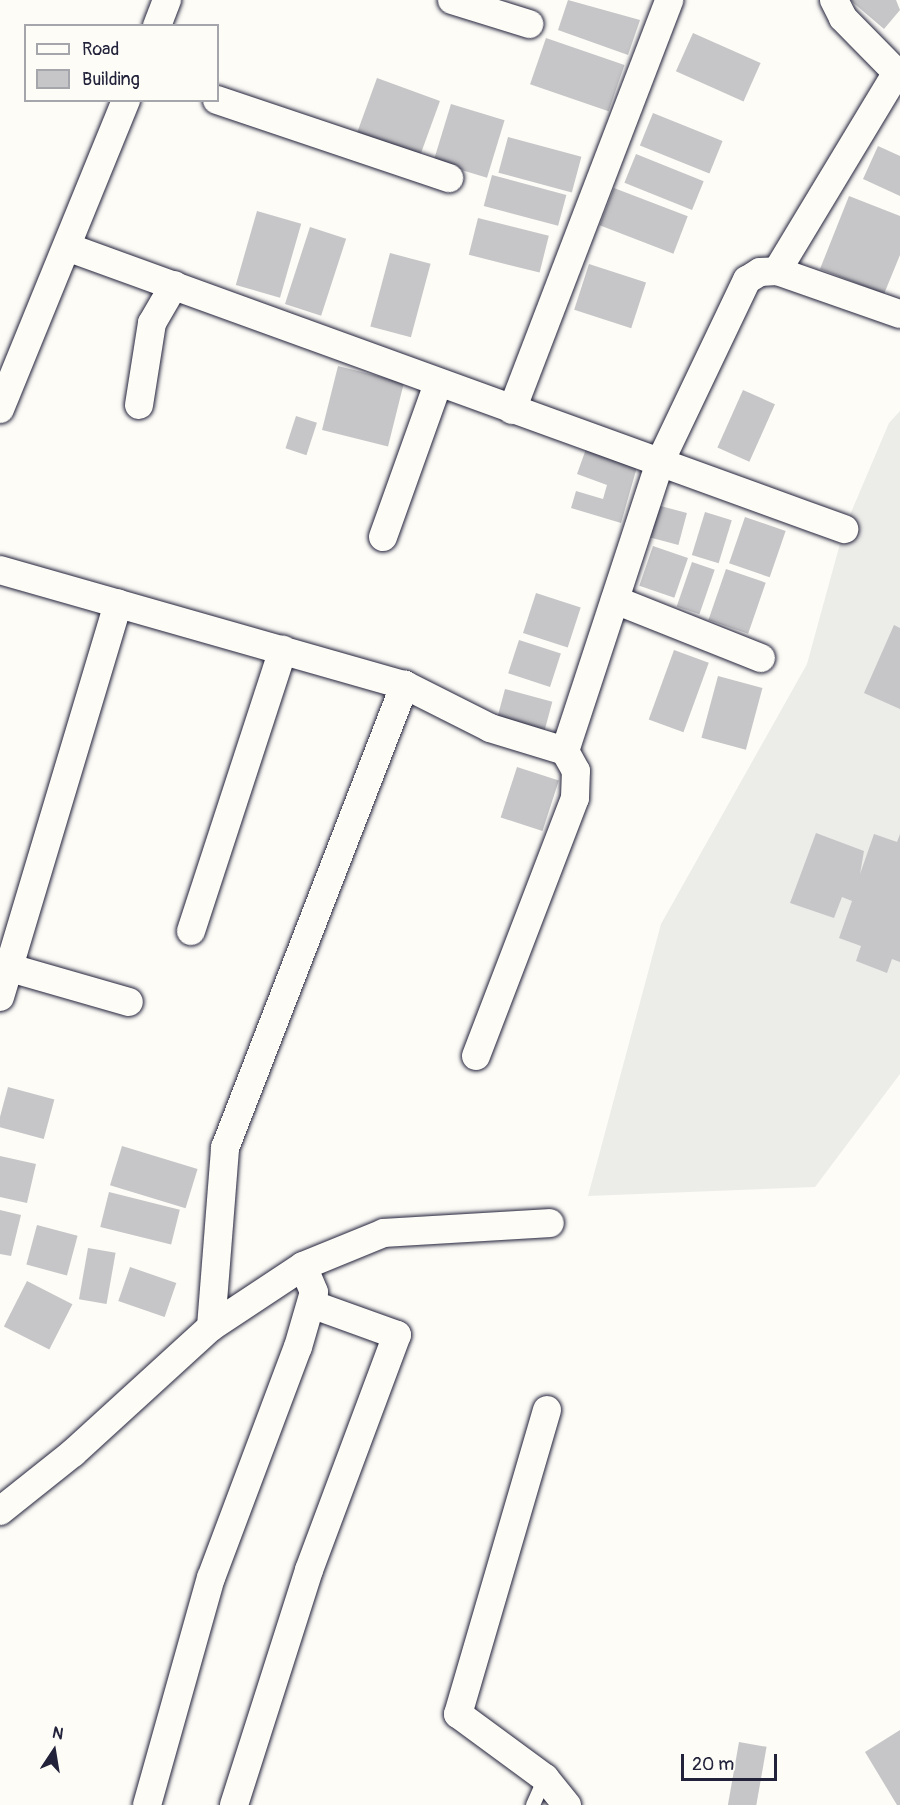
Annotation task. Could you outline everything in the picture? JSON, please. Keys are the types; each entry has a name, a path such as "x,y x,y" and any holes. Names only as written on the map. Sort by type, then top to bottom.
{"street":[{"path":"158,24 167,0"},
{"path":"452,0 529,24"},
{"path":"512,410 669,0"},
{"path":"777,271 898,74 843,18 834,0"},
{"path":"219,101 449,178"},
{"path":"0,409 125,102"},
{"path":"68,247 844,529"},
{"path":"565,751 660,462 747,280 760,272 777,271 900,314"},
{"path":"139,405 152,323 174,285"},
{"path":"383,537 438,383"},
{"path":"0,570 405,685 490,728 565,751 576,771 575,798 476,1056"},
{"path":"615,600 761,658"},
{"path":"0,997 4,966 118,603"},
{"path":"191,931 284,650"},
{"path":"211,1327 225,1148 405,685"},
{"path":"4,966 129,1002"},
{"path":"0,1511 211,1327 303,1266 384,1233 550,1223"},
{"path":"147,1805 211,1578 311,1304 314,1292 303,1266"},
{"path":"234,1805 309,1570 397,1335 311,1304"},
{"path":"547,1410 458,1714 545,1778 567,1805"}],"lane":[{"path":"534,1805 545,1778"}],"shaded area":[{"path":"900,411 900,1074 815,1187 588,1196 661,924 807,664 844,529 889,423"}],"building":[{"path":"568,0 640,20 628,55 558,30"},
{"path":"850,0 896,0 900,10 884,29"},
{"path":"693,33 761,63 744,101 676,71"},
{"path":"546,38 624,65 609,111 530,84"},
{"path":"377,78 440,101 417,163 354,140"},
{"path":"451,104 505,120 487,178 433,161"},
{"path":"653,113 723,141 709,174 640,145"},
{"path":"508,137 581,157 572,192 498,173"},
{"path":"878,146 900,156 900,196 863,179"},
{"path":"636,154 704,181 692,210 624,183"},
{"path":"492,175 566,195 558,226 484,206"},
{"path":"614,188 688,216 673,254 600,225"},
{"path":"849,196 900,216 900,255 884,294 820,269"},
{"path":"257,211 301,224 280,298 236,285"},
{"path":"478,218 549,236 540,273 469,255"},
{"path":"310,227 346,239 321,316 285,304"},
{"path":"390,253 431,264 411,337 370,326"},
{"path":"589,264 646,283 631,328 574,310"},
{"path":"338,366 404,382 388,446 322,430"},
{"path":"743,390 775,404 749,462 717,448"},
{"path":"296,416 317,423 306,455 285,448"},
{"path":"586,449 637,467 621,523 571,508 576,491 603,499 607,485 577,474"},
{"path":"657,505 687,513 678,545 648,537"},
{"path":"705,512 732,520 719,563 692,555"},
{"path":"745,517 786,531 770,577 729,563"},
{"path":"653,546 688,558 674,598 639,586"},
{"path":"692,562 715,570 699,614 677,606"},
{"path":"726,569 766,583 748,634 708,620"},
{"path":"536,593 581,608 568,647 523,633"},
{"path":"894,625 900,628 900,709 864,693"},
{"path":"519,640 561,654 550,687 508,673"},
{"path":"674,650 709,663 683,732 649,720"},
{"path":"718,676 762,688 746,750 701,738"},
{"path":"505,689 552,702 544,733 497,720"},
{"path":"517,767 559,781 542,831 501,817"},
{"path":"816,833 864,851 860,874 874,834 897,842 900,834 900,962 892,959 887,973 856,961 861,946 839,938 852,901 842,897 834,918 790,903"},
{"path":"8,1087 54,1099 44,1139 0,1127 0,1117"},
{"path":"122,1146 198,1169 186,1208 110,1185"},
{"path":"0,1156 36,1164 27,1203 0,1197"},
{"path":"109,1192 180,1210 171,1245 100,1227"},
{"path":"0,1210 21,1215 11,1256 0,1254"},
{"path":"37,1225 78,1236 67,1275 26,1265"},
{"path":"88,1248 116,1253 107,1304 79,1299"},
{"path":"130,1267 176,1283 165,1317 118,1301"},
{"path":"27,1281 72,1304 49,1350 4,1326"},
{"path":"900,1730 900,1805 897,1805 865,1752"},
{"path":"739,1742 767,1747 756,1805 728,1805"}]}
